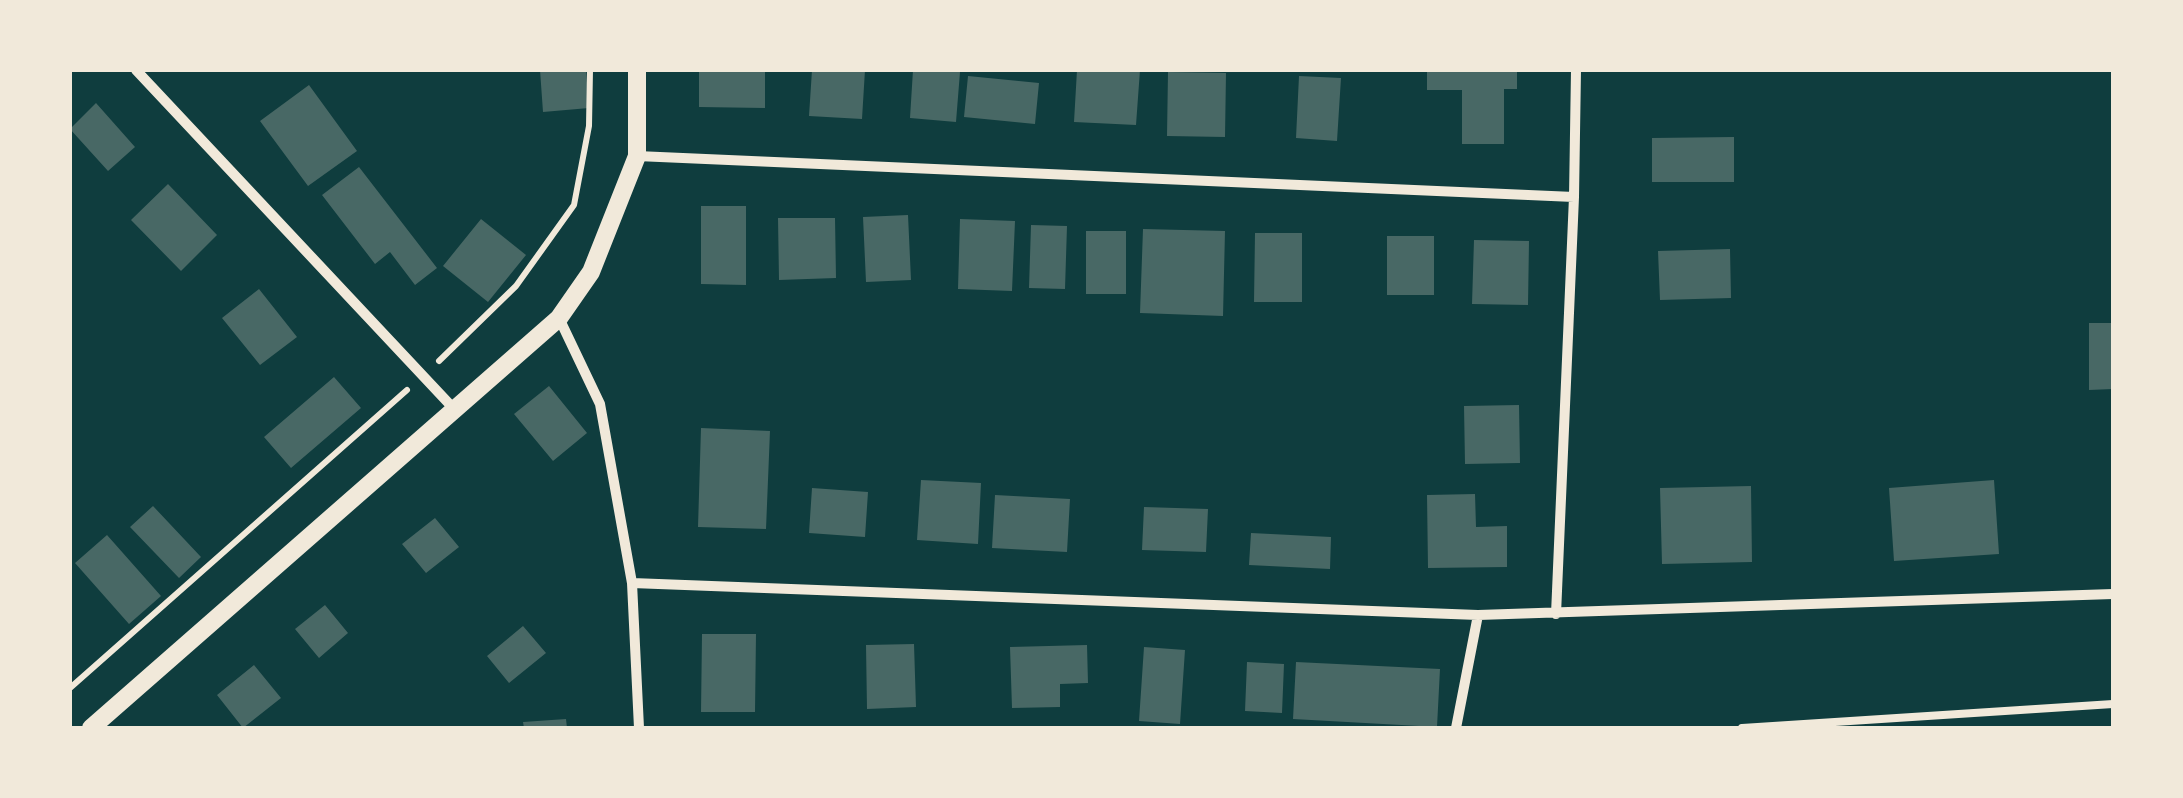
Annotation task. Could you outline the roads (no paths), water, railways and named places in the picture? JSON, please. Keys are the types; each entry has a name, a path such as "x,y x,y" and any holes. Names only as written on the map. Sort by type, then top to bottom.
{"street":[{"path":"136,70 456,411"},
{"path":"90,728 559,318 591,272 636,156 637,70"},
{"path":"1556,614 1576,70"},
{"path":"636,156 1574,197"},
{"path":"559,318 600,404 632,583 639,728"},
{"path":"632,583 1478,615 2113,594"},
{"path":"1456,728 1478,615"}],"lane":[{"path":"1742,728 2113,704"}]}
